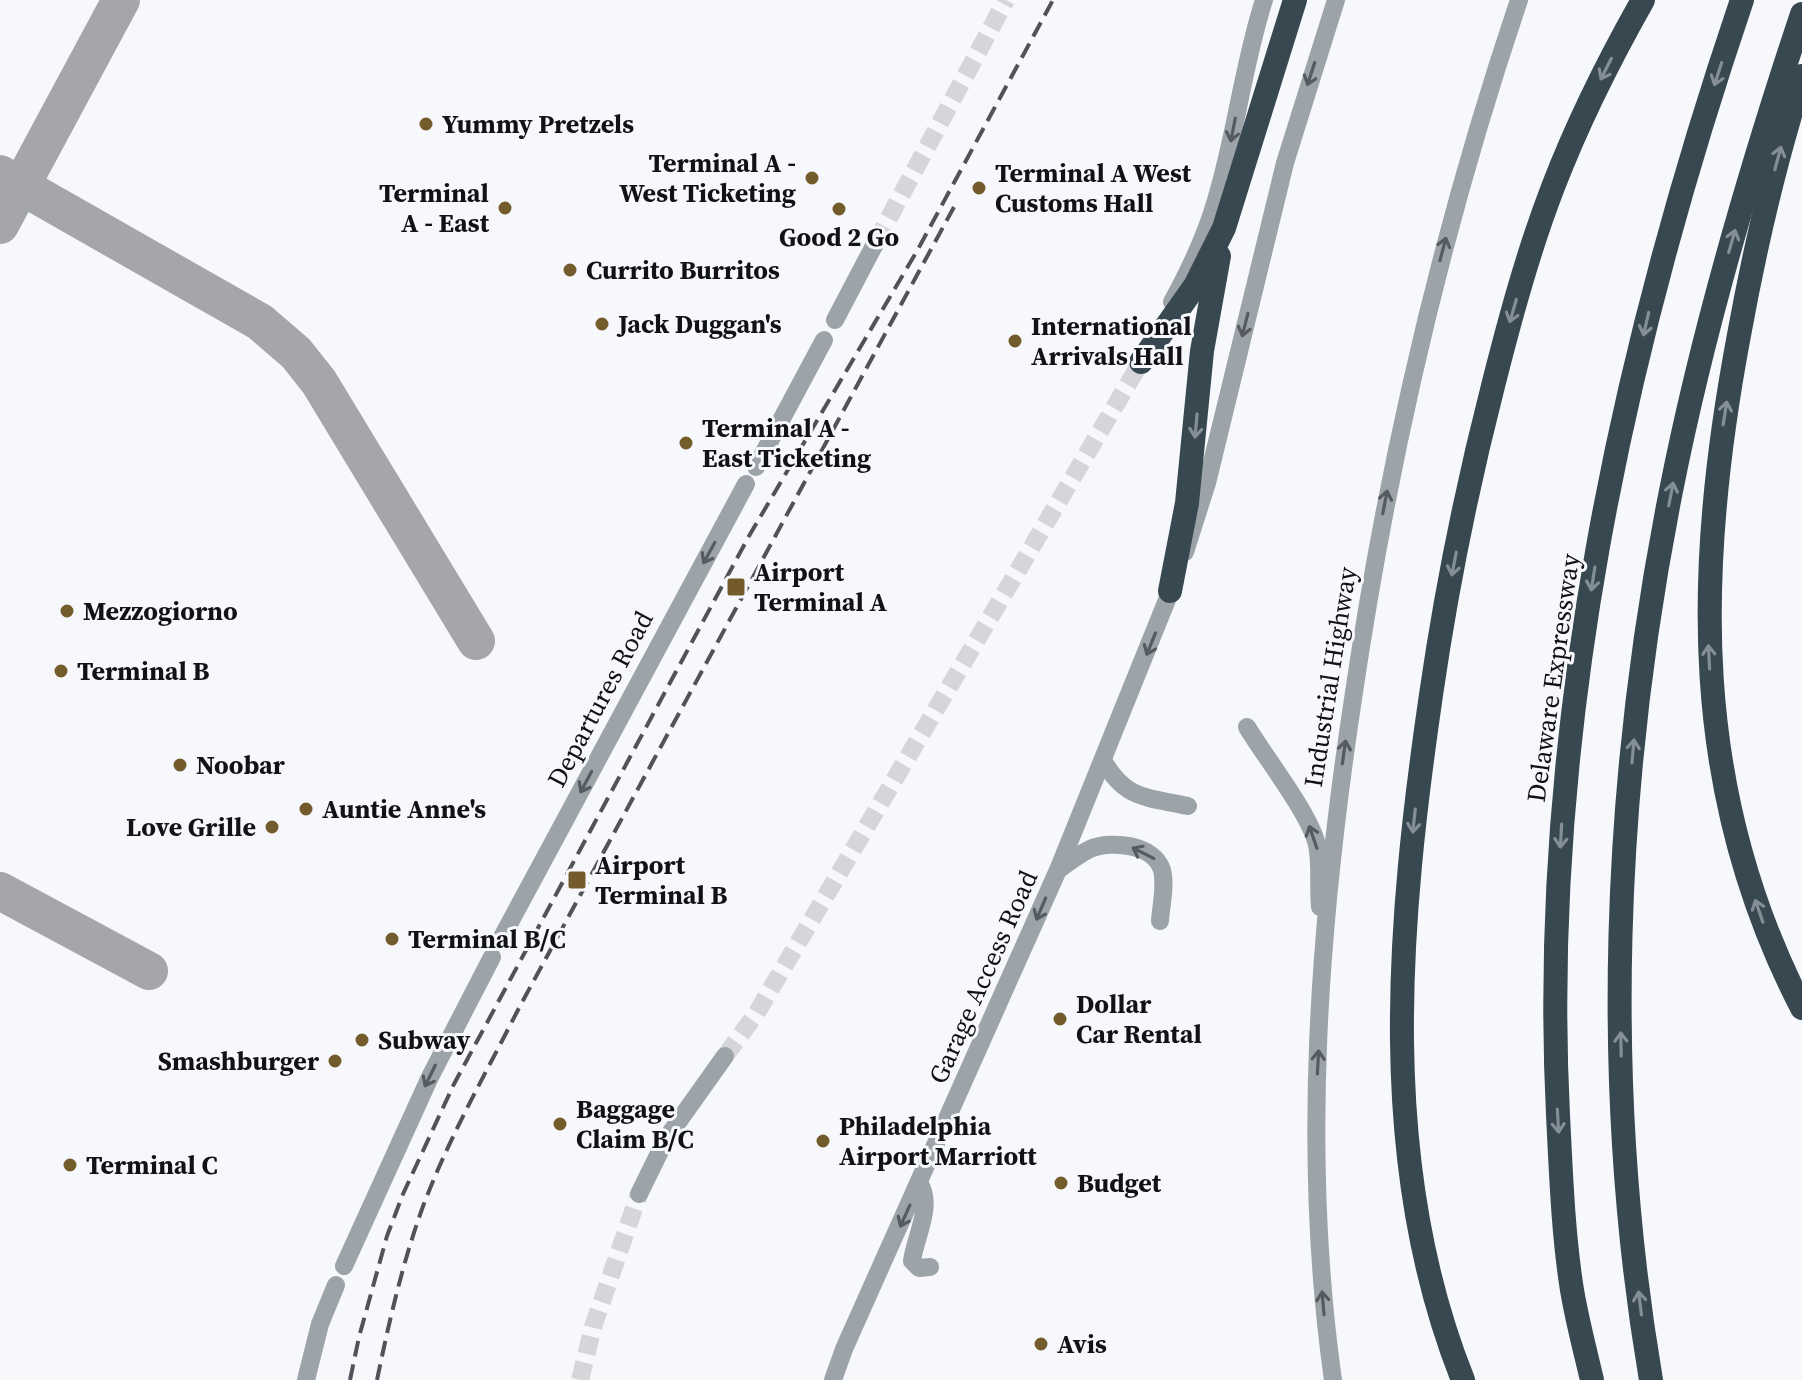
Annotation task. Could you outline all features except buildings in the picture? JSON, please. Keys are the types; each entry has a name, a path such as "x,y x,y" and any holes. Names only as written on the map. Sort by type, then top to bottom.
{"highway":[{"path":"1141,362 1195,286 1211,255 1229,211 1295,0"},
{"path":"1463,1380 1430,1282 1407,1157 1402,1028 1409,876 1419,775 1442,625 1462,523 1518,293 1573,137 1643,0"},
{"name":"Delaware Expressway","path":"1592,1380 1572,1290 1560,1148 1555,978 1562,823 1573,719 1598,552 1637,360 1691,159 1742,0"},
{"path":"1651,1380 1632,1223 1621,1067 1621,912 1635,721 1664,527 1697,377 1742,204 1802,14"},
{"path":"1802,76 1774,173 1732,372 1713,507 1708,618 1716,731 1735,827 1762,920 1802,1008"},
{"path":"1170,591 1192,470 1204,336 1229,211"},
{"path":"1572,1290 1575,1380"}],"street":[{"path":"1141,362 1183,283 1212,215 1264,0"},
{"name":"Garage Access Road","path":"833,1380 844,1349 1058,870 1195,528 1281,179 1336,0"},
{"name":"Industrial Highway","path":"1333,1380 1323,1304 1316,1186 1317,1085 1324,941 1344,757 1366,607 1399,430 1448,230 1476,131 1519,0"},
{"path":"835,320 876,242"},
{"path":"756,467 824,340"},
{"name":"Departures Road","path":"501,939 746,484"},
{"path":"1247,727 1315,839 1324,941"},
{"path":"1103,760 1116,781 1126,790 1188,806"},
{"path":"1058,870 1097,847 1113,845 1143,850 1156,860 1162,871 1160,921"},
{"path":"344,1266 430,1077 492,957"},
{"path":"639,1194 666,1139 725,1056"},
{"path":"919,1183 926,1204 912,1261 919,1268 930,1267"},
{"path":"306,1380 320,1324 336,1285"}],"taxiway":[{"path":"0,225 121,0"},
{"path":"0,174 260,322 296,353 319,382 476,641"},
{"path":"0,891 149,971"}],"tunnel":[{"path":"876,242 1006,0"},
{"path":"725,1056 756,1014 1141,362"},
{"path":"580,1380 593,1327 639,1194"}],"railway":[{"path":"350,1380 387,1236 454,1084 749,536 917,251 1053,0"},
{"path":"377,1380 396,1294 415,1230 455,1132 520,1006 954,207"}],"place":[{"name":"Yummy Pretzels","path":"426,124"},
{"name":"Terminal A - West Ticketing","path":"812,178"},
{"name":"Terminal A West Customs Hall","path":"979,188"},
{"name":"Terminal A - East","path":"505,208"},
{"name":"Good 2 Go","path":"839,209"},
{"name":"Currito Burritos","path":"570,270"},
{"name":"Jack Duggan's","path":"602,324"},
{"name":"International Arrivals Hall","path":"1015,341"},
{"name":"Terminal A - East Ticketing","path":"686,443"},
{"name":"Airport Terminal A","path":"736,587"},
{"name":"Mezzogiorno","path":"67,611"},
{"name":"Terminal B","path":"61,671"},
{"name":"Noobar","path":"180,765"},
{"name":"Auntie Anne's","path":"306,809"},
{"name":"Love Grille","path":"272,827"},
{"name":"Airport Terminal B","path":"577,880"},
{"name":"Terminal B/C","path":"392,939"},
{"name":"Dollar Car Rental","path":"1060,1019"},
{"name":"Subway","path":"362,1040"},
{"name":"Smashburger","path":"335,1061"},
{"name":"Baggage Claim B/C","path":"560,1124"},
{"name":"Philadelphia Airport Marriott","path":"823,1141"},
{"name":"Terminal C","path":"70,1165"},
{"name":"Budget","path":"1061,1183"},
{"name":"Avis","path":"1041,1344"}]}
